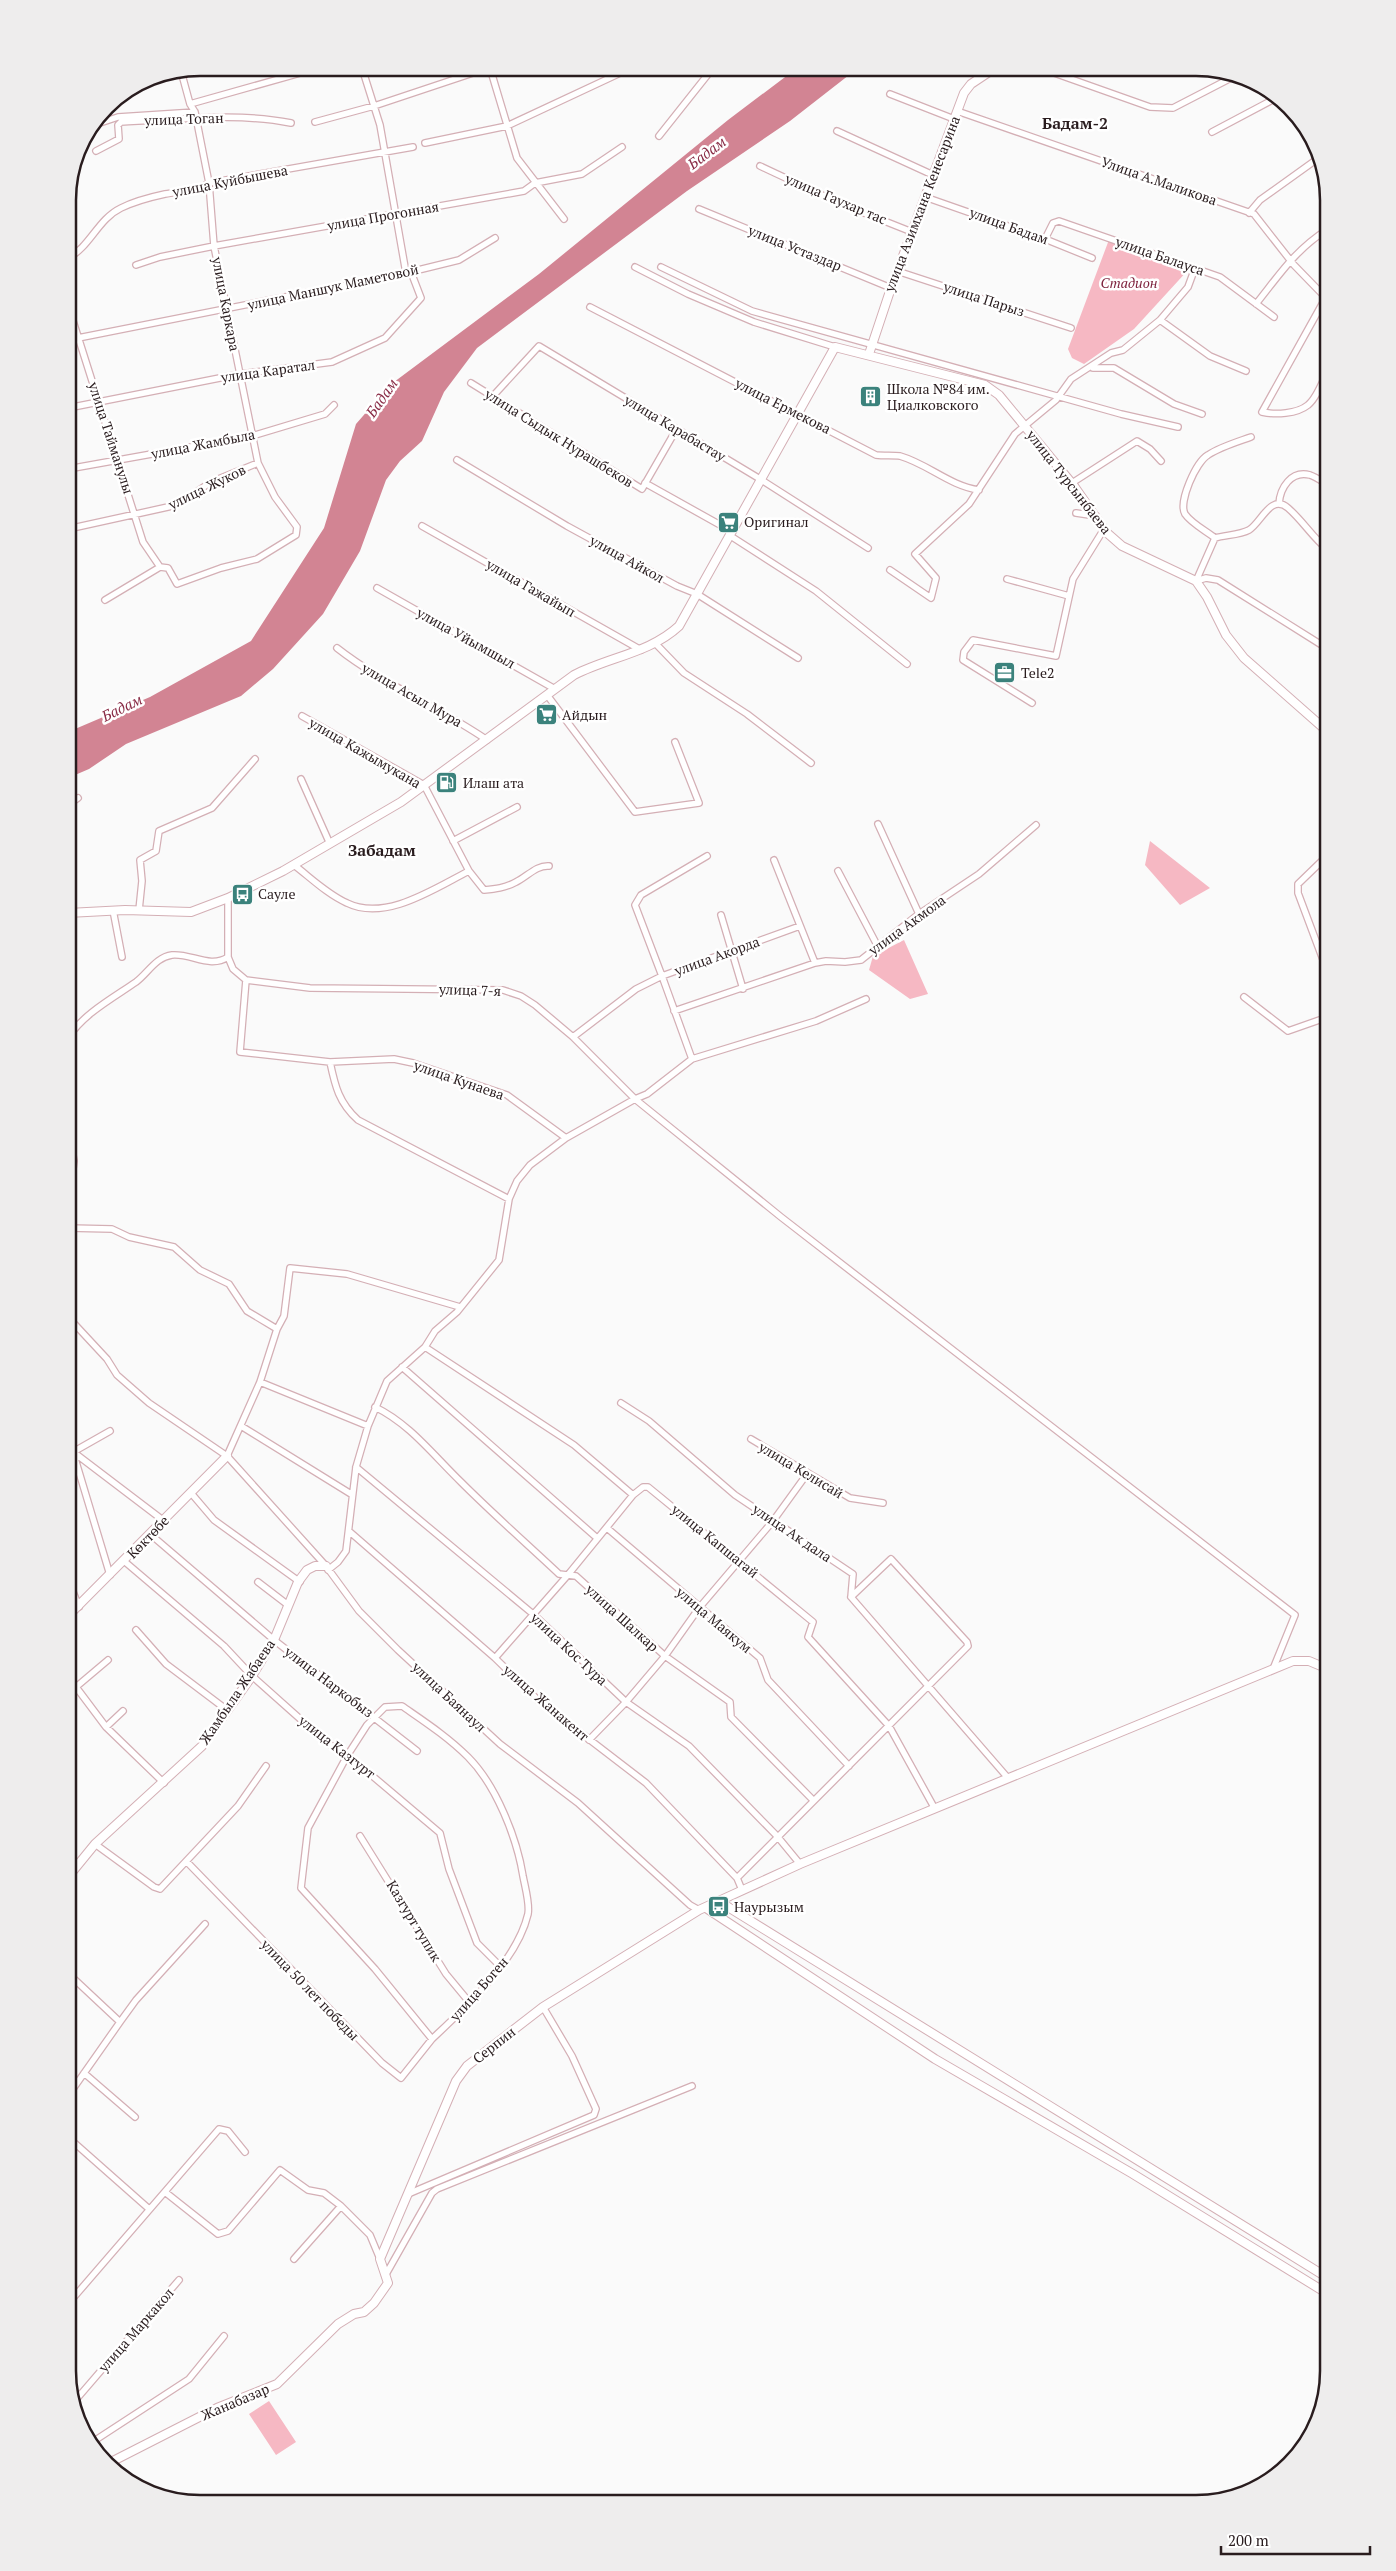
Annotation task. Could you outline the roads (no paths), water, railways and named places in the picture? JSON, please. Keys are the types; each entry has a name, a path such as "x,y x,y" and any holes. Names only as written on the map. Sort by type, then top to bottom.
{"street":[{"path":"190,104 286,77"},
{"path":"365,77 374,106 385,154 394,214 408,272"},
{"path":"315,122 374,106 462,77"},
{"path":"492,77 517,158 564,219"},
{"path":"425,143 507,126 612,77"},
{"path":"660,136 707,77"},
{"name":"улица Азимхана Кенесарина","path":"869,354 871,343 897,271 964,93 971,84 982,77"},
{"path":"1065,77 1150,107 1173,108 1227,80"},
{"name":"улица Каркара","path":"183,78 190,104 196,116 209,183 214,246 258,462 275,497 297,527"},
{"name":"Улица А.Маликова","path":"890,94 1254,214 1289,259 1320,291"},
{"path":"1212,132 1270,101"},
{"path":"105,121 118,117 196,116"},
{"name":"улица Тоган","path":"96,151 119,139 118,126 121,122 196,116 266,118 291,123"},
{"path":"836,131 933,175"},
{"name":"улица Куйбышева","path":"77,251 88,242 104,222 120,208 164,194 199,190 209,183 385,154 413,147"},
{"name":"улица Прогонная","path":"136,265 160,257 214,246 524,191 535,183 582,174 622,147"},
{"path":"1249,213 1260,200 1313,162"},
{"name":"улица Гаухар тас","path":"760,166 840,203 912,232"},
{"name":"улица Бадам","path":"925,197 1045,239 1092,258"},
{"name":"улица Устаздар","path":"699,209 891,288"},
{"name":"улица Балауса","path":"1045,239 1054,223 1059,221 1220,276 1274,317"},
{"path":"1256,304 1289,259 1308,242 1320,235"},
{"name":"улица Маншук Маметовой","path":"78,338 408,272 459,260 495,238"},
{"path":"77,912 113,910 191,912 228,898 294,865 401,802 574,675 596,664 641,650 668,636 679,626 835,347 754,322 688,294 634,267"},
{"path":"661,267 752,310 1122,414 1178,427"},
{"path":"890,570 931,598 936,578 915,554 969,504 1015,434 1059,395 1071,379 1091,368 1111,353 1123,350 1160,320 1188,286 1195,268"},
{"name":"улица Парыз","path":"897,271 1071,328"},
{"name":"улица Каратал","path":"77,406 240,374 332,362 385,338 420,298 408,272"},
{"name":"улица Ермекова","path":"590,307 876,456 899,456 929,468 963,488 979,490"},
{"path":"1320,310 1262,412 1280,413 1308,404 1320,384"},
{"path":"1160,320 1210,356 1246,371"},
{"name":"улица Тайманулы","path":"77,334 119,460 143,542 160,567 168,568 177,584 221,568 257,559 296,535 297,527"},
{"name":"улица Карабастау","path":"493,396 539,346 760,479 868,548"},
{"name":"улица Турсынбаева","path":"835,347 869,354 985,385 999,395 1072,483 1104,528 1122,546 1196,581"},
{"path":"1091,368 1114,368 1174,404 1202,414"},
{"name":"улица Сыдык Нурашбеков","path":"471,383 642,489 676,430"},
{"name":"улица Жамбыла","path":"77,468 252,436 324,414 334,405"},
{"path":"1215,538 1186,515 1182,506 1184,498 1202,460 1208,455 1251,437"},
{"path":"1072,483 1137,441 1150,449 1161,461"},
{"name":"улица Айкол","path":"458,460 567,526 677,586 697,594 798,658"},
{"name":"улица Жуков","path":"77,527 135,516 177,505 212,482 258,462"},
{"path":"1279,504 1280,492 1288,480 1300,475 1310,475 1320,481"},
{"name":"улица Сыдык Нурашбеков","path":"645,483 730,533 816,591 907,664"},
{"path":"1215,538 1250,530 1272,506 1279,504 1287,507 1320,544"},
{"path":"1076,513 1096,516"},
{"name":"улица Гажайып","path":"422,526 641,650"},
{"path":"1032,702 963,660 964,652 973,640 1056,656 1073,579 1104,528"},
{"path":"1196,581 1215,538"},
{"path":"105,600 160,567"},
{"path":"1196,581 1206,578 1218,580 1320,644"},
{"path":"1007,579 1069,596"},
{"path":"1196,581 1207,597 1226,635 1244,658 1320,725"},
{"name":"улица Уйымшыл","path":"377,588 554,689"},
{"path":"655,643 684,673 747,714 811,763"},
{"name":"улица Асыл Мура","path":"337,648 358,664 460,722 487,740"},
{"path":"547,695 635,812 699,803 675,742"},
{"name":"улица Кажымукана","path":"302,716 424,785 469,871 484,890 497,889 517,882 538,868 549,866"},
{"path":"139,910 142,881 140,860 158,848 159,831 212,808 255,759"},
{"path":"301,779 330,844"},
{"path":"453,841 517,807"},
{"path":"878,824 920,914"},
{"name":"улица Акмола","path":"674,1011 815,963 861,960 920,914 979,874 1036,825"},
{"path":"573,1037 636,989 662,976 635,905 641,894 707,856"},
{"path":"774,860 815,963"},
{"path":"1320,863 1298,884 1298,893 1320,952"},
{"path":"294,865 330,893 348,904 363,908 402,904 469,871"},
{"path":"838,871 878,946"},
{"path":"228,898 225,959 246,980"},
{"path":"113,910 122,957"},
{"path":"721,915 743,989"},
{"name":"улица Акорда","path":"692,1059 662,976 800,926"},
{"path":"77,1029 100,1006 134,983 157,961 172,955 212,962 225,959"},
{"name":"улица 7-я","path":"246,980 310,988 503,990 521,996 573,1037 635,1099 781,1218 1295,1615 1272,1669"},
{"name":"улица Кунаева","path":"246,980 240,1052 330,1062 394,1059 413,1063 507,1095 566,1138"},
{"path":"1244,997 1288,1031 1320,1020"},
{"path":"327,1568 338,1562 346,1551 350,1532 351,1494 356,1467 368,1426 386,1381 425,1347 435,1331 460,1307 499,1260 509,1199 517,1181 530,1165 566,1138 646,1094 692,1059 816,1021 866,999"},
{"path":"330,1062 337,1093 344,1107 358,1120 509,1199"},
{"path":"77,1228 112,1229 129,1237 174,1247 200,1270 230,1284 247,1310 277,1329"},
{"path":"227,1456 260,1382 277,1329 284,1316 290,1268 347,1274 460,1307"},
{"name":"улица Баянаул","path":"76,1325 107,1359 117,1375 149,1404 227,1456 327,1568 359,1611 500,1744 578,1803 690,1905 702,1909"},
{"path":"425,1347 574,1445 633,1495 567,1576 495,1658"},
{"path":"402,1367 598,1538"},
{"path":"260,1382 368,1426"},
{"name":"улица Ак дала","path":"621,1403 649,1421 735,1494 853,1574 852,1597"},
{"name":"улица Шалкар","path":"375,1407 392,1415 419,1438 460,1482 552,1568 560,1574 576,1576 665,1656 730,1702 731,1717 813,1800"},
{"path":"241,1426 351,1494"},
{"path":"76,1447 110,1431"},
{"name":"улица Келисай","path":"750,1439 850,1498 883,1503"},
{"path":"76,1455 164,1521"},
{"name":"Көктөбе","path":"76,1608 227,1456"},
{"name":"улица Кос Тура","path":"356,1467 533,1614 626,1702 689,1746 777,1836 800,1864"},
{"path":"76,1470 110,1575"},
{"path":"589,1740 626,1702 665,1656 699,1608 773,1521 807,1474"},
{"name":"улица Капшагай","path":"633,1495 643,1487 648,1487 813,1622 808,1637 889,1726 935,1809"},
{"path":"191,1493 214,1520 300,1582"},
{"name":"улица Маякум","path":"607,1528 760,1658 768,1680 849,1766"},
{"name":"улица Жанакент","path":"350,1532 495,1658 538,1700 646,1784 737,1878"},
{"name":"улица Наркобыз","path":"150,1534 274,1640 417,1751"},
{"path":"742,1890 737,1878 777,1836 849,1766 929,1686 966,1648 967,1642 891,1559 852,1597 929,1686 1008,1778"},
{"name":"улица Казгурт","path":"124,1561 224,1646 252,1676 326,1742 347,1756 417,1812 440,1833 449,1869 477,1943 500,1966"},
{"name":"Жамбыла Жабаева","path":"76,1866 95,1844 164,1783 202,1746 252,1676 274,1640 288,1604 307,1570 316,1566 327,1568"},
{"path":"258,1582 288,1604"},
{"path":"76,1600 79,1606"},
{"path":"136,1630 166,1664 227,1710"},
{"path":"76,1687 108,1660"},
{"name":"Серпин","path":"380,2259 456,2081 467,2066 543,2007 702,1909 800,1864 1272,1669 1301,1660 1320,1666"},
{"path":"76,1687 106,1727 164,1783"},
{"name":"улица Боген","path":"402,1706 470,1758 498,1800 519,1854 528,1913 513,1949 470,2004 432,2040 375,1969 301,1888 308,1828 347,1756 367,1725 385,1707 402,1706"},
{"path":"106,1727 123,1711"},
{"path":"95,1844 154,1887 160,1889 238,1806 266,1766"},
{"name":"Казгурт тупик","path":"360,1836 446,1974 470,2004"},
{"name":"улица 50 лет победы","path":"187,1862 382,2063 400,2078 432,2040"},
{"path":"720,1902 1320,2273"},
{"path":"702,1909 935,2059 1133,2174 1320,2289"},
{"path":"76,2084 136,2000 205,1924"},
{"path":"76,1982 120,2022"},
{"path":"408,2194 594,2115 596,2109 572,2056 543,2007"},
{"path":"84,2073 135,2116"},
{"path":"387,2279 432,2193 437,2189 692,2086"},
{"path":"76,2294 148,2208 165,2192 219,2129 228,2131 245,2152"},
{"path":"76,2144 148,2208"},
{"path":"165,2192 218,2234 228,2231 280,2170 308,2190 324,2193 370,2235 387,2279"},
{"path":"294,2259 340,2206"},
{"name":"Жанабазар","path":"112,2457 217,2408 277,2384 338,2324 354,2314 364,2312 374,2303 387,2279"},
{"name":"улица Маркакол","path":"79,2396 179,2280"},
{"path":"97,2439 189,2379 224,2336"}],"water":[{"name":"Бадам","path":"785,77 846,77 790,121 687,191 477,348 444,392 422,441 400,461 386,480 360,551 323,614 273,669 241,696 126,744 89,769 77,774 77,728 150,697 251,641 324,528 356,424 390,385 539,274 728,120"}],"place":[{"name":"Школа №84 им. Циалковского","path":"871,397"},
{"name":"Оригинал","path":"728,522"},
{"name":"Tele2","path":"1005,673"},
{"name":"Айдын","path":"546,715"},
{"name":"Илаш ата","path":"447,783"},
{"name":"Сауле","path":"242,894"},
{"name":"Наурызым","path":"718,1907"}],"district":[{"name":"Бадам-2","path":"1075,123"},
{"name":"Забадам","path":"382,850"}],"park label":[{"name":"Стадион","path":"1129,283"}]}
